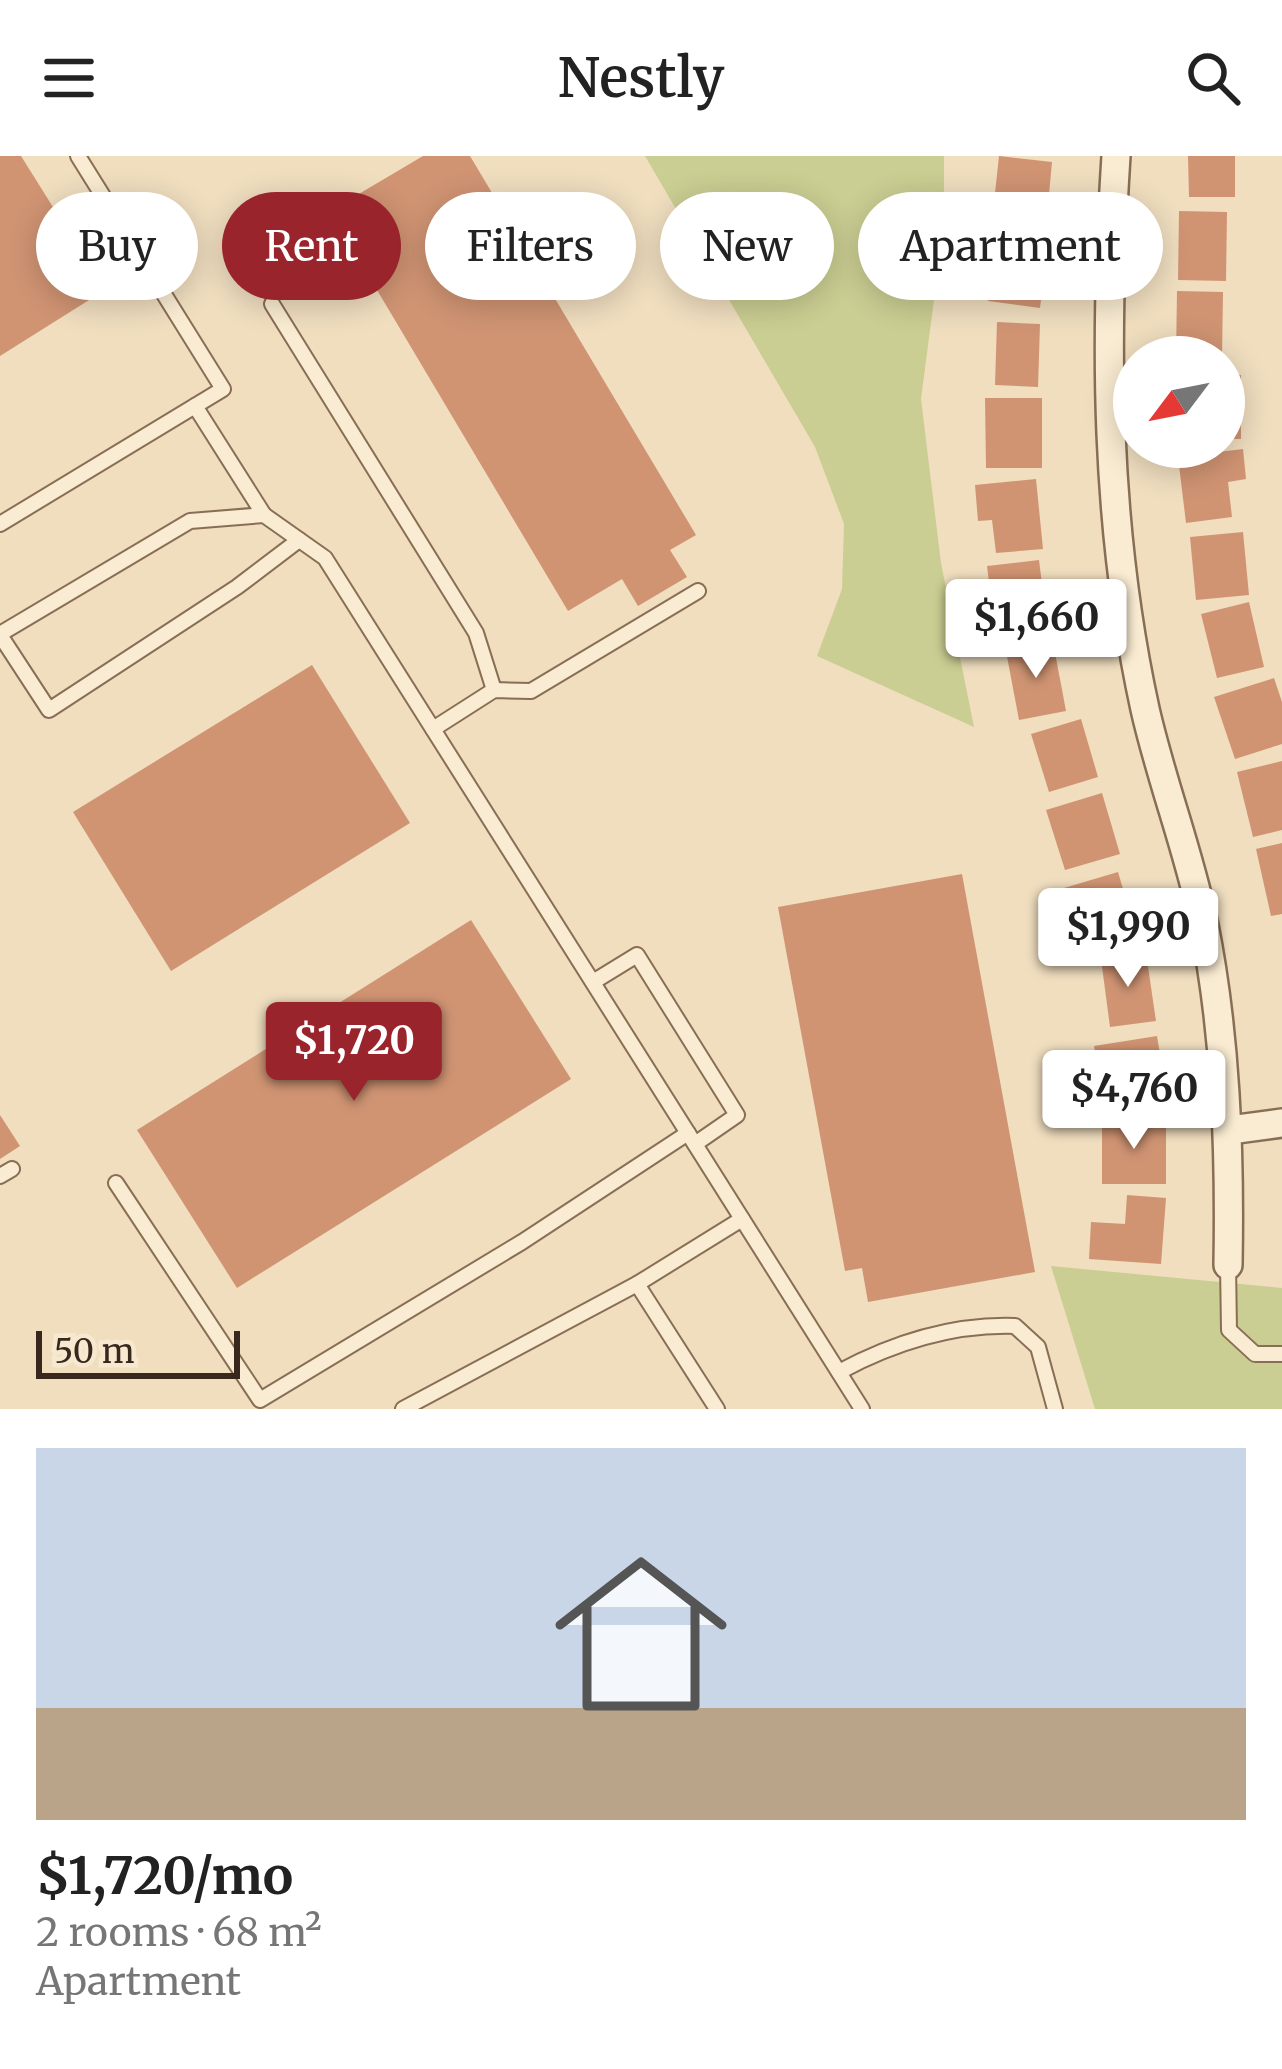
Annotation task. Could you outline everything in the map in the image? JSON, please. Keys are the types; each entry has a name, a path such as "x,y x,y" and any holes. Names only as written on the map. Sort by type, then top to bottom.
{"street":[{"path":"1117,156 1107,289 1108,441 1145,708 1203,921 1230,1130 1228,1264"},
{"path":"1230,1130 1282,1123"}],"lane":[{"path":"0,524 224,389 78,156"},
{"path":"272,304 476,633 494,690"},
{"path":"195,406 264,515 325,558 862,1409"},
{"path":"264,515 190,521 0,634 49,710 237,587 299,540"},
{"path":"434,729 494,690 531,691 698,590"},
{"path":"116,1183 260,1400 691,1138 737,1115 637,955 593,982"},
{"path":"403,1409 637,1284 742,1219"},
{"path":"1228,1264 1229,1330 1255,1354 1282,1354"},
{"path":"637,1284 717,1409"},
{"path":"839,1372 885,1347 990,1325 1015,1326 1038,1347 1055,1409"}],"green space":[{"path":"645,156 944,156 944,192 858,192 858,300 934,300 921,399 941,563 974,727 817,656 842,589 844,524 815,447 729,300 834,300 834,192 666,192"},
{"path":"1051,1266 1282,1288 1282,1409 1095,1409"}],"building":[{"path":"0,156 21,156 44,192 36,192 36,300 89,300 0,356"},
{"path":"423,156 470,156 491,192 425,192 425,300 556,300 696,535 670,550 687,577 638,606 622,579 568,611 383,300 401,300 401,192 362,192"},
{"path":"999,156 1052,162 1049,192 995,192"},
{"path":"1188,156 1235,156 1235,197 1189,197"},
{"path":"1179,211 1227,212 1226,281 1178,280"},
{"path":"1177,291 1223,292 1222,336 1176,336"},
{"path":"988,300 1041,300 1040,308"},
{"path":"997,322 1040,324 1038,387 995,385"},
{"path":"985,398 1042,398 1042,468 986,468"},
{"path":"1179,468 1245,468 1246,479 1228,482 1232,517 1186,523"},
{"path":"1036,479 1043,549 996,553 992,520 978,521 975,485"},
{"path":"1243,532 1249,595 1196,600 1190,537"},
{"path":"1039,560 1048,631 996,637 987,566"},
{"path":"1249,602 1264,667 1217,678 1201,614"},
{"path":"1053,642 1066,711 1019,720 1006,651"},
{"path":"312,665 410,823 171,971 73,812"},
{"path":"1274,678 1282,702 1282,744 1235,759 1214,697"},
{"path":"1081,719 1098,777 1049,792 1031,734"},
{"path":"1282,761 1282,830 1253,837 1237,772"},
{"path":"1102,793 1120,854 1065,870 1046,810"},
{"path":"1282,843 1282,914 1271,916 1256,849"},
{"path":"1118,872 1137,936 1083,952 1064,888"},
{"path":"962,874 1035,1272 868,1302 862,1268 845,1271 778,907"},
{"path":"471,920 571,1079 237,1288 137,1130"},
{"path":"1146,953 1156,1021 1110,1027 1101,959"},
{"path":"1157,1036 1168,1102 1104,1112 1094,1046"},
{"path":"0,1115 20,1146 0,1159"},
{"path":"1102,1120 1166,1120 1166,1184 1102,1184"},
{"path":"1127,1195 1166,1198 1161,1264 1089,1259 1091,1222 1125,1224"}]}
